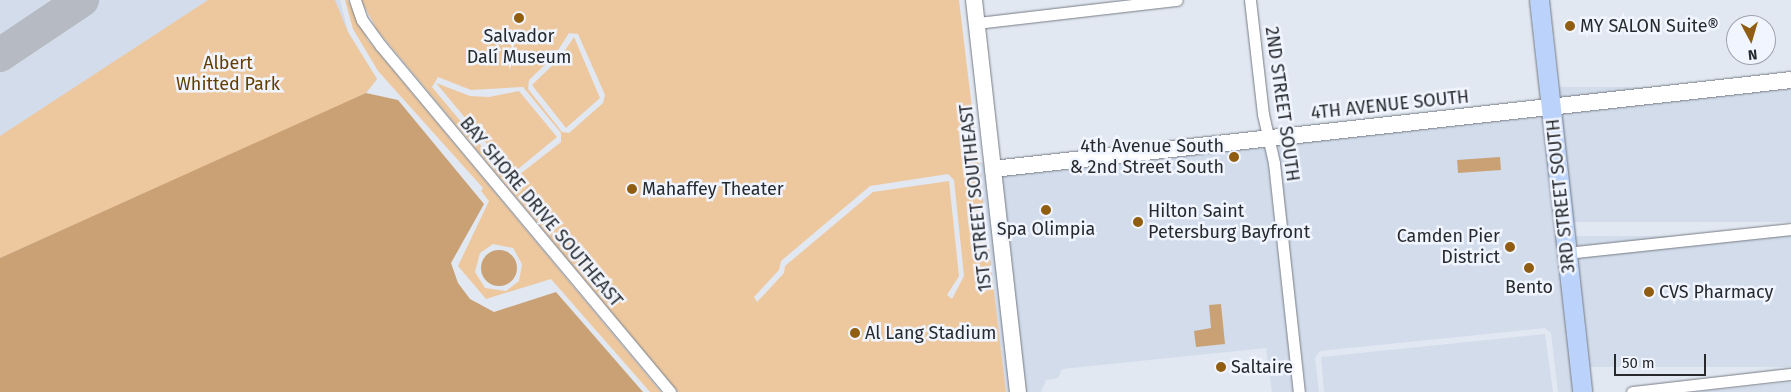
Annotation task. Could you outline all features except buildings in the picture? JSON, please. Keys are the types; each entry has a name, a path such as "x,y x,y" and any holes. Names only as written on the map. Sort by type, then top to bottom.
{"main road":[{"name":"3RD STREET SOUTH","path":"1539,0 1582,392"}],"street":[{"name":"BAY SHORE DRIVE SOUTHEAST","path":"355,0 362,20 387,53 670,392"},
{"name":"1ST STREET SOUTHEAST","path":"974,0 1018,392"},
{"path":"976,23 1177,0"},
{"name":"2ND STREET SOUTH","path":"1250,0 1268,138 1274,163 1300,392"},
{"name":"4TH AVENUE SOUTH","path":"993,169 1791,80"},
{"path":"1567,253 1791,229"},
{"path":"1632,392 1791,374"}],"shaded area":[{"name":"Albert Whitted Park","path":"0,0 340,0 348,32 377,79 366,93 0,258"},
{"path":"1557,87 1791,87 1791,222 1557,222"},
{"path":"366,93 398,100 484,204 451,263 458,283 470,299 494,312 556,292 643,392 0,392 0,258"},
{"path":"1545,115 1576,392 1558,392 1551,333 1545,328 1320,351 1315,358 1319,392 1306,392 1278,144"},
{"path":"1266,146 1293,392 1272,392 1266,348 1062,369 1058,378 1046,380 1041,392 1024,392 1000,175"},
{"path":"1500,157 1501,170 1458,173 1457,160"},
{"path":"986,162 1011,392 1006,392 977,163"},
{"path":"1573,236 1791,236 1791,367 1573,367"},
{"path":"499,250 506,251 512,255 516,261 516,275 512,281 506,285 499,286 492,285 486,281 482,275 481,268 482,261 486,255 492,251"},
{"path":"1221,304 1225,344 1196,347 1194,331 1211,328 1209,305"},
{"path":"1545,334 1553,392 1324,392 1321,357"},
{"path":"1791,382 1791,392 1696,392"}],"green space":[{"name":"Albert Whitted Park","path":"208,0 335,0 348,32 377,79 366,93 333,109 0,258 0,136"},
{"path":"345,0 348,0 367,39 661,392 650,392 551,279 486,299 458,266 489,201 481,191 483,188 378,71 353,29","holes":["493,244 513,248 522,264 519,281 506,291 485,288 475,272 480,253"]},
{"path":"361,0 959,0 1006,392 678,392 377,30","holes":["569,33 578,34 605,95 603,103 569,133 562,132 528,89 529,80 555,55","438,77 471,90 523,87 561,133 561,142 515,178 508,178 432,87","948,174 954,180 964,276 952,299 947,295 959,276 949,181 873,192 785,266 784,273 757,302 754,297 779,270 781,261 870,186"]},
{"path":"574,37 600,98 566,128 532,85 559,59"},
{"path":"436,83 470,96 489,97 519,91 557,137 512,174"}],"taxiway":[{"path":"0,55 82,0"}],"place":[{"name":"Salvador Dalí Museum","path":"519,18"},
{"name":"MY SALON Suite®","path":"1570,26"},
{"name":"4th Avenue South & 2nd Street South","path":"1234,157"},
{"name":"Mahaffey Theater","path":"632,189"},
{"name":"Spa Olimpia","path":"1046,210"},
{"name":"Hilton Saint Petersburg Bayfront","path":"1138,222"},
{"name":"Camden Pier District","path":"1510,247"},
{"name":"Bento","path":"1529,268"},
{"name":"CVS Pharmacy","path":"1649,292"},
{"name":"Al Lang Stadium","path":"855,333"},
{"name":"Saltaire","path":"1221,367"}]}
